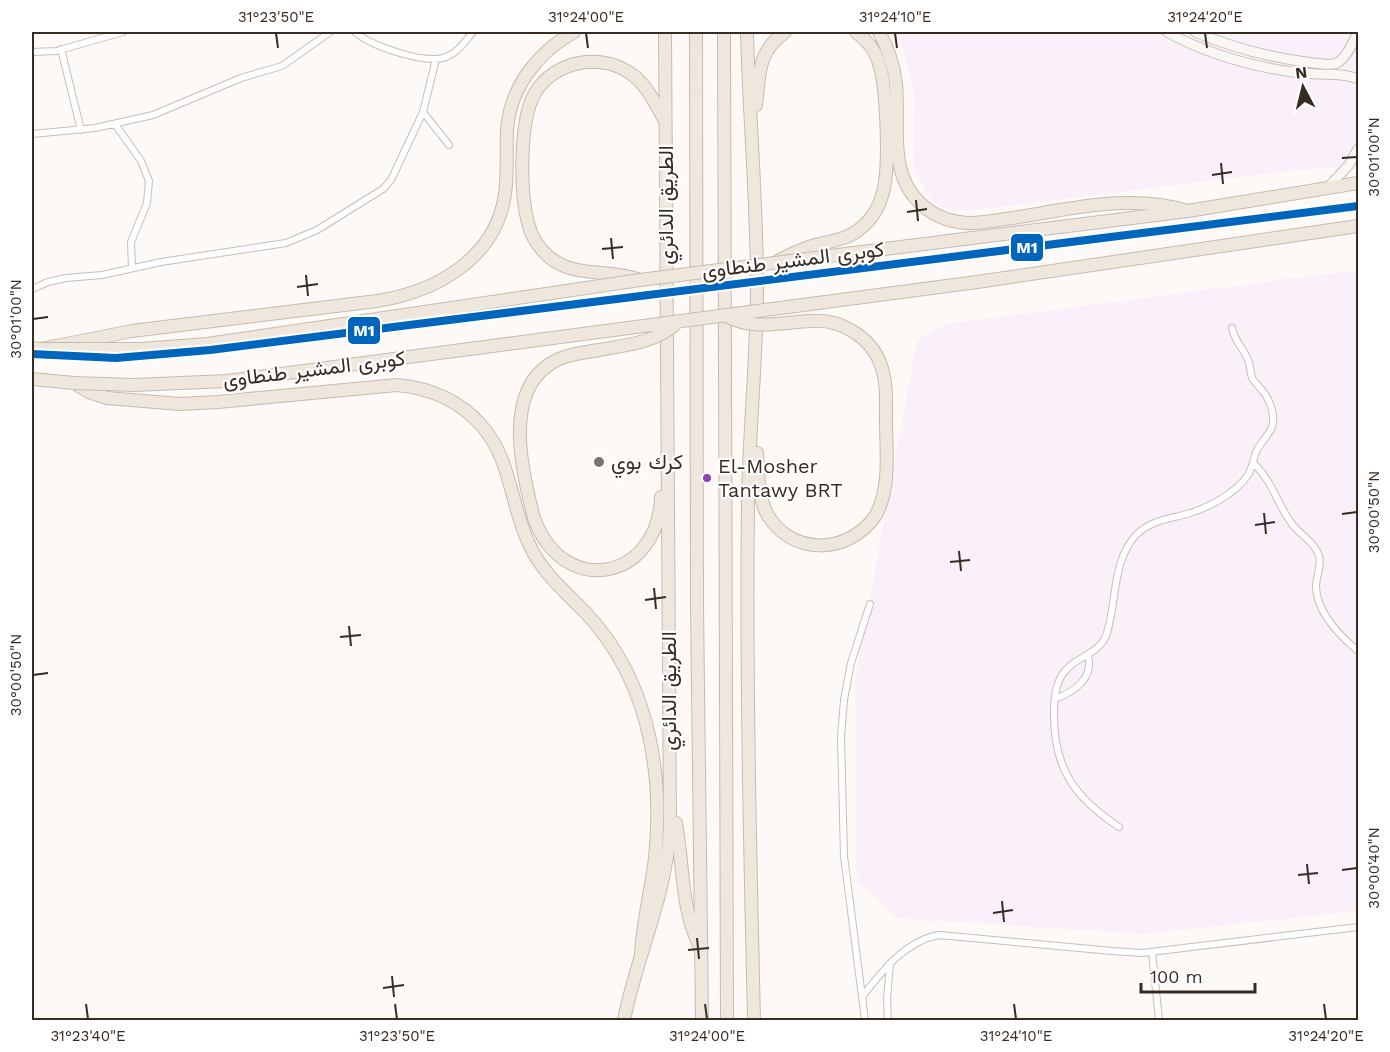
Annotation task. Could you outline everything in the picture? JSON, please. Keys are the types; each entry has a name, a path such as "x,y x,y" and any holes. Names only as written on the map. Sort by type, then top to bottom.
{"highway":[{"path":"36,348 109,334 388,299 422,290 453,274 478,253 500,217 506,186 509,118 518,89 542,55 558,41 574,32"},
{"name":"الطريق الدائري","path":"624,1020 658,903 666,868 669,840 665,32"},
{"name":"الطريق الدائري","path":"696,32 697,605 702,1020"},
{"path":"724,32 727,1020"},
{"path":"747,32 756,209 757,284 748,501 748,714 754,1020"},
{"path":"751,129 761,61 769,47 785,32"},
{"path":"778,261 799,250 850,236 869,220 881,199 885,177 886,111 883,80 876,54 867,41 855,32"},
{"path":"879,32 889,53 896,82 897,147 901,172 912,195 931,212 955,222 972,223 1122,203 1152,203 1188,211"},
{"path":"640,280 614,273 577,271 562,266 543,251 530,231 526,215 523,179 525,125 531,100 546,79 560,69 577,63 594,62 611,64 627,71 641,82 666,122"},
{"name":"كوبرى المشير طنطاوى","path":"36,348 119,350 207,344 778,261 1188,211 1359,183"},
{"name":"كوبرى المشير طنطاوى","path":"32,379 144,385 227,381 977,282 1359,226"},
{"path":"725,316 743,323 758,325 814,320 831,322 854,332 870,346 883,371 886,402 885,483 883,500 876,515 860,533 837,544 813,545 789,537 777,526 763,506 751,430"},
{"path":"668,443 657,524 646,546 629,561 600,570 585,569 571,564 552,551 534,518 525,477 520,429 524,399 534,379 550,364 563,357 647,340 665,332 677,323"},
{"path":"74,383 106,398 180,404 397,385 438,394 474,418 488,434 499,452 507,472 521,526 536,558 556,585 583,610 603,633 629,675 642,708 653,758 657,809 654,860 645,915 642,953"},
{"path":"670,801 677,828 687,912 702,953"}],"street":[{"path":"32,52 61,49 123,32"},
{"path":"32,134 81,130 153,115 241,78 282,66 330,32"},
{"path":"355,32 382,48 436,59 454,53 473,32"},
{"path":"1167,32 1199,46 1256,65 1301,73 1359,79"},
{"path":"1196,32 1259,53 1328,64 1339,62 1348,51 1355,34"},
{"path":"1355,34 1359,46"},
{"path":"61,49 81,130"},
{"path":"32,289 66,278 102,276 161,262 275,245 317,230 383,189 391,180 423,112 436,59"},
{"path":"423,112 449,145"},
{"path":"115,124 141,161 148,181 147,203 131,242 132,268"},
{"path":"1328,187 1349,165 1359,149"},
{"path":"1119,827 1086,801 1071,785 1064,773 1056,742 1054,720 1057,685 1072,664 1089,656 1104,639 1120,564 1135,536 1154,522 1187,514 1216,501 1242,482 1249,473 1258,448 1270,430 1273,415 1265,394 1252,377 1249,362 1232,328"},
{"path":"1253,462 1271,485 1291,523 1315,548 1320,561 1316,585 1319,601 1338,631 1359,651"},
{"path":"865,1020 844,856 841,736 844,700 851,663 870,604"},
{"path":"1055,699 1083,682 1089,669 1089,656"},
{"path":"862,997 890,963 917,941 939,935 1112,951 1152,952 1359,927"},
{"path":"1152,952 1160,1020"},
{"path":"888,1020 890,963"}],"shaded area":[{"path":"894,32 1358,32 1358,165 1263,174 967,211 949,210 938,206 930,198 914,168 915,98 904,51"},
{"path":"1358,270 1358,911 1144,934 896,918 870,891 857,883 855,679 917,341 945,324"}],"transit line":[{"name":"M1","path":"32,354 116,358 210,350 1358,206"}],"place":[{"name":"كرك بوي","path":"599,462"},
{"name":"El-Mosher Tantawy BRT","path":"707,478"}]}
